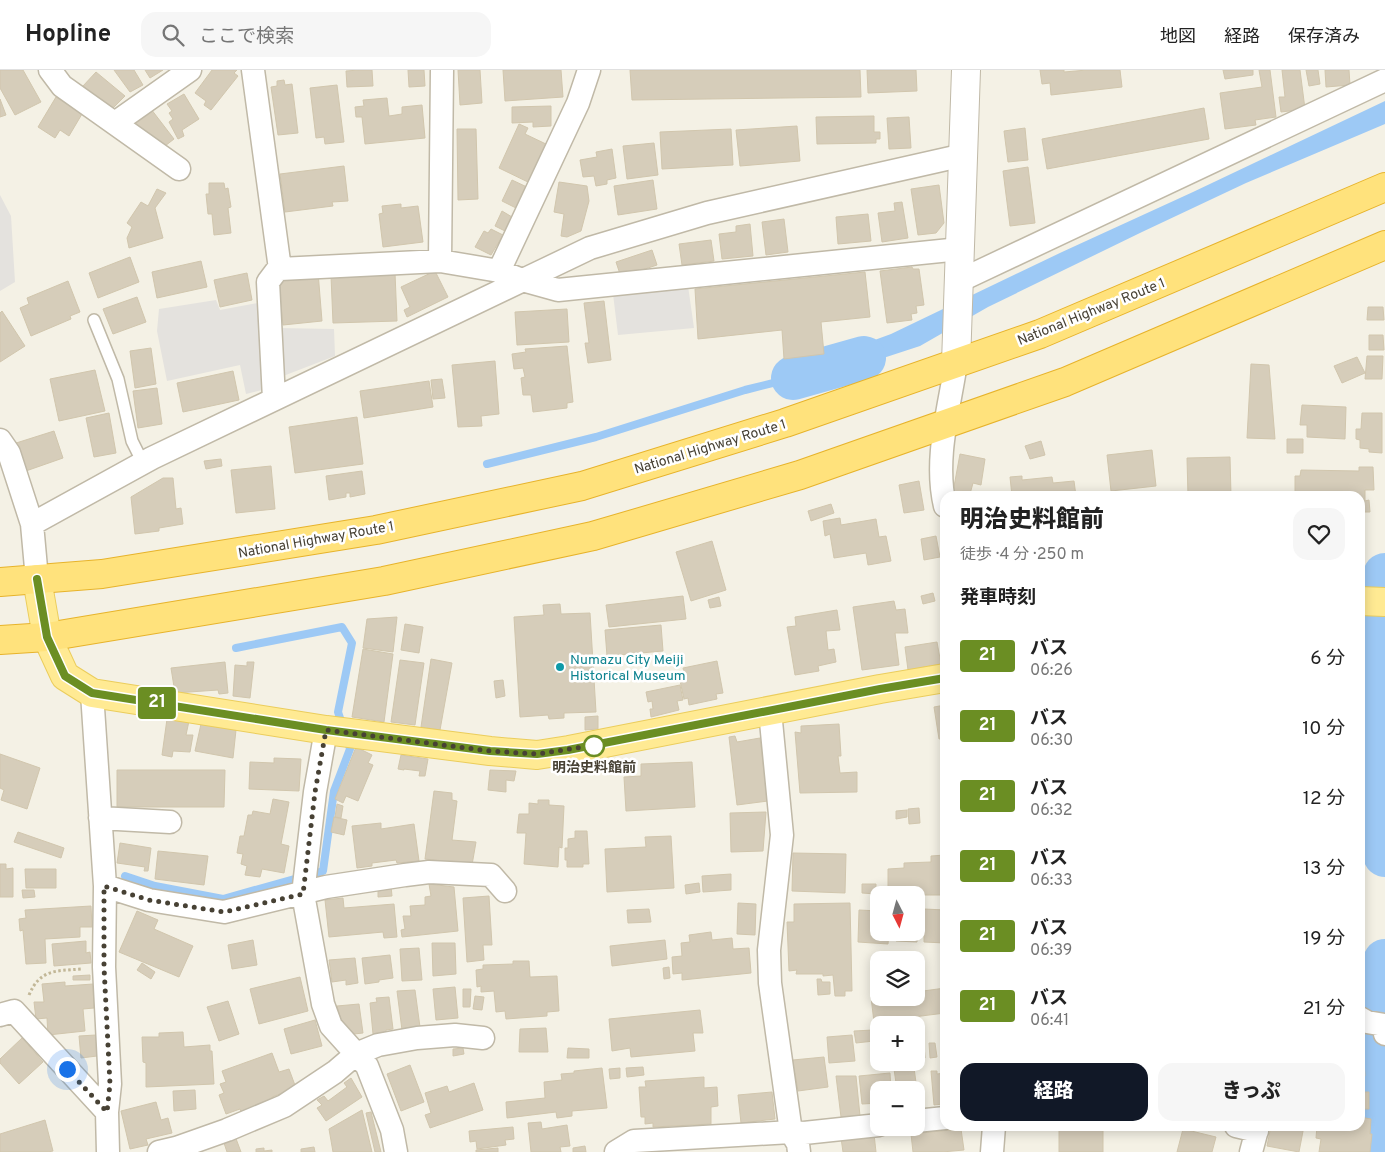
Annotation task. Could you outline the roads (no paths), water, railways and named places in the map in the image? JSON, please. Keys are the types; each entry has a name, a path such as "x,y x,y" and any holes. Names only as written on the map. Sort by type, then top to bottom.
{"highway":[{"name":"National Highway Route 1","path":"0,582 102,574 376,530 582,486 785,423 956,359 1040,334 1385,187"},
{"path":"0,640 47,637 384,581 593,536 800,475 1065,382 1385,245"}],"main road":[{"path":"37,579 47,637 65,676 92,693 326,730 490,751 537,754 610,743 940,679"},
{"path":"1365,601 1385,602"}],"street":[{"path":"50,70 62,86 179,170"},
{"path":"115,123 190,70"},
{"path":"253,70 280,269 440,260 500,271 522,280 558,290 960,249"},
{"path":"440,260 442,70"},
{"path":"500,271 578,104 589,70"},
{"path":"942,491 941,459 956,359 966,70"},
{"path":"959,287 1378,78"},
{"path":"32,524 143,463 590,248 707,213 964,155"},
{"path":"274,399 268,282 280,266"},
{"path":"0,440 9,453 32,524 37,579"},
{"path":"92,693 104,886 104,967 110,1084 107,1112 108,1152"},
{"path":"770,711 782,835 769,950 770,983 795,1142"},
{"path":"326,730 315,792 303,894 323,1004 331,1026 367,1066 392,1130 396,1152"},
{"path":"100,818 170,822"},
{"path":"104,886 149,900 224,912 326,887 429,872 491,875 505,891"},
{"path":"7,1013 107,1112"},
{"path":"1365,1021 1384,1024 1385,1034"},
{"path":"160,1152 227,1130 284,1106 334,1072 356,1054 378,1045 417,1038 455,1035 483,1038"},
{"path":"925,1120 940,1119"},
{"path":"616,1152 634,1141 795,1142 804,1133 870,1126"},
{"path":"992,1152 994,1131"}],"lane":[{"path":"94,320 118,378 132,441 143,463"}],"water":[{"path":"1385,101 1385,124 1246,183 1142,232 988,307 920,346 813,381 798,368 891,334"}],"waterway":[{"path":"793,378 864,358"},
{"path":"487,464 596,437 745,390 793,378"},
{"path":"1385,575 1367,631 1385,855"},
{"path":"236,648 342,627 352,643 338,712 343,727"},
{"path":"125,876 155,886 223,899 323,871 334,791 350,749 347,738"},
{"path":"1385,961 1372,1017 1385,1137"}],"place":[{"name":"Numazu City Meiji Historical Museum","path":"560,667"},
{"name":"明治史料館前","path":"594,746"}]}
